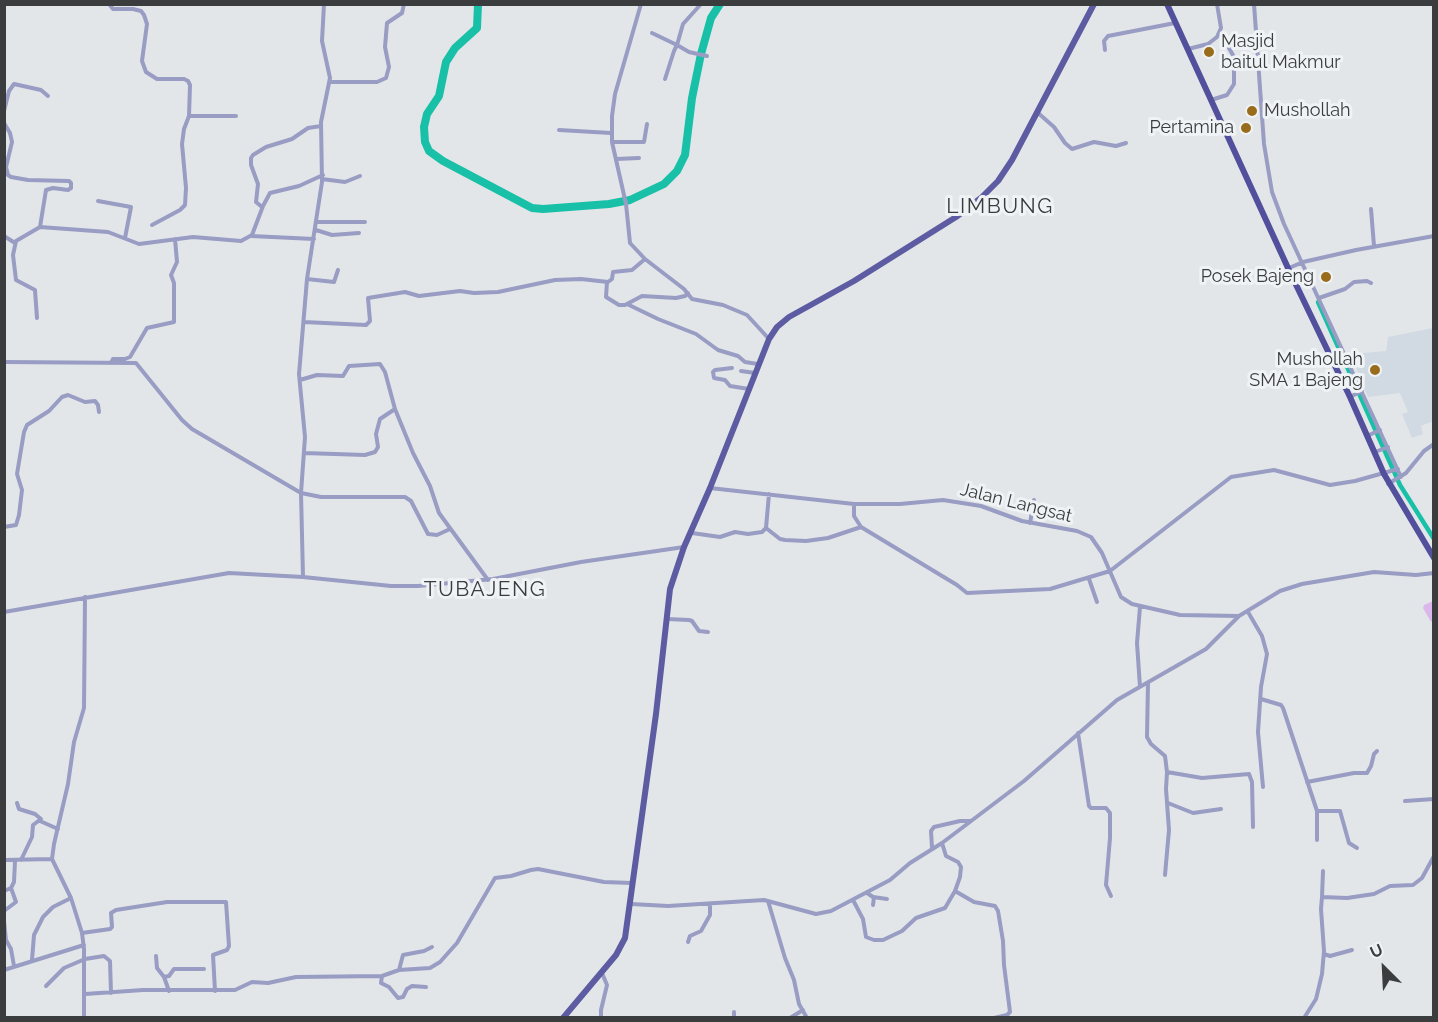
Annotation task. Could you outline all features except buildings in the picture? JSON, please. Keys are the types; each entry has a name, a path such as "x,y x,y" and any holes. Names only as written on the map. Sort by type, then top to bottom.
{"highway":[{"path":"1167,4 1352,396 1390,483 1434,558"}],"main road":[{"path":"563,1017 616,955 623,942 631,904 657,714 670,589 684,547 692,533 769,339 777,327 799,310 864,276 956,217 981,198 998,181 1009,166 1094,4"}],"street":[{"path":"109,4 113,9 133,9 141,11 144,15 147,24 143,68 157,80 188,81 190,91 189,116 182,144 186,188 184,205 176,213 152,225"},
{"path":"303,577 301,493 304,420 300,395 300,354 307,279 322,177 321,126 330,82 322,40 324,4"},
{"path":"330,82 377,82 386,78 389,67 385,47 387,23 402,13 404,4"},
{"path":"641,4 615,94 611,133 626,204 630,243 645,259 696,300 723,305 747,315 769,339"},
{"path":"665,80 683,24 701,4"},
{"path":"1188,50 1212,42 1220,32 1221,22 1217,4"},
{"path":"1254,4 1268,179 1275,202 1401,477"},
{"path":"1105,50 1104,41 1108,36 1175,23"},
{"path":"1211,100 1227,95 1234,84 1234,57 1220,32"},
{"path":"652,33 696,54 706,56"},
{"path":"4,111 9,91 14,84 41,90 48,96"},
{"path":"1037,112 1054,127 1072,149 1094,142 1116,146 1126,143"},
{"path":"189,116 236,116"},
{"path":"4,123 12,142 6,167 8,175 28,180 69,181 71,183 71,188 68,190 53,188 46,190 40,227"},
{"path":"612,142 644,142 647,124"},
{"path":"262,207 256,202 258,184 250,158 266,147 292,139 308,128 321,126"},
{"path":"559,130 611,133"},
{"path":"616,159 639,158"},
{"path":"251,236 267,196 273,191 299,186 322,177 345,182 360,176"},
{"path":"98,201 131,207 125,238"},
{"path":"1371,209 1374,246"},
{"path":"317,222 364,222"},
{"path":"37,318 35,290 16,279 13,255 15,243 40,227 108,231 145,244 203,237 241,241 251,236 314,239"},
{"path":"315,230 332,235 359,233"},
{"path":"4,236 15,243"},
{"path":"1291,267 1374,246 1434,236"},
{"path":"111,363 112,359 130,357 147,328 174,322 174,283 171,274 177,262 175,239"},
{"path":"304,322 366,325 370,321 368,298 405,292 419,296 460,291 498,292 555,280 581,279 607,282 611,280 613,272 632,270 645,259"},
{"path":"307,279 334,282 338,270"},
{"path":"607,282 606,297 614,304 627,304 696,334 718,350 738,356 745,362 759,364"},
{"path":"1319,298 1345,289 1354,282 1371,283"},
{"path":"627,304 642,296 676,298 688,293"},
{"path":"4,362 136,363 182,420 192,429 301,493 321,497 407,498 411,501 428,534 437,535 450,530"},
{"path":"300,380 317,375 342,376 348,367 378,363 387,377 395,409 413,453 430,486 439,513 488,580"},
{"path":"732,368 715,370 714,378 725,380 729,386 749,389"},
{"path":"741,371 755,373"},
{"path":"1352,396 1362,392"},
{"path":"4,527 16,525 19,515 22,490 17,474 27,425 49,411 62,397 68,395 85,402 95,401 99,412"},
{"path":"304,453 365,455 375,452 378,447 376,434 380,419 395,409"},
{"path":"1369,435 1379,430"},
{"path":"1373,444 1383,439"},
{"path":"1390,483 1401,477 1424,451 1434,444"},
{"path":"1377,451 1387,447"},
{"path":"854,504 854,516 861,527 970,594 1050,590 1110,572 1231,477 1274,470 1330,485 1355,482 1397,469"},
{"name":"Jalan Langsat","path":"710,488 854,504 951,500 987,507 1010,518 1077,531 1091,537 1102,553 1121,597 1140,607 1180,615 1239,616"},
{"path":"692,533 720,537 735,532 760,533 766,528 769,494"},
{"path":"1030,523 1034,500"},
{"path":"766,528 780,539 806,542 828,538 861,527"},
{"path":"4,612 229,573 303,577 405,587 488,580 604,558 684,547"},
{"path":"631,904 710,905 768,900 820,914 831,911 890,880 909,863 942,843 1024,781 1117,700 1206,649 1239,616 1274,595 1294,586 1380,572 1421,575 1434,573"},
{"path":"1089,579 1097,602"},
{"path":"84,1017 85,959 82,933 71,898 52,859 69,784 74,742 84,708 85,597"},
{"path":"1140,607 1137,643 1140,687"},
{"path":"1248,612 1262,636 1267,654 1259,738 1263,787"},
{"path":"666,619 689,620 699,631 708,632"},
{"path":"1148,683 1148,737 1151,744 1165,756 1167,772 1169,849 1165,875"},
{"path":"1261,699 1281,705 1283,708 1317,811 1317,840"},
{"path":"1078,732 1089,806 1106,808 1110,813 1106,885 1111,896"},
{"path":"1307,782 1354,773 1367,773 1377,751"},
{"path":"1167,772 1202,778 1249,774 1252,782 1253,827"},
{"path":"1406,801 1434,800"},
{"path":"17,802 19,809 39,816 40,821 58,829"},
{"path":"1168,803 1193,813 1221,809"},
{"path":"1317,811 1340,811 1349,843 1357,848"},
{"path":"21,860 32,837 33,826 40,821"},
{"path":"932,848 931,831 934,827 960,821 972,821"},
{"path":"854,900 863,919 866,937 874,940 883,940 902,931 916,918 945,908 955,891 961,867 958,862 946,856 942,843"},
{"path":"1322,897 1347,898 1374,894 1390,886 1413,885 1422,878 1434,856"},
{"path":"4,860 52,859"},
{"path":"4,911 16,902 11,888 15,877 15,861"},
{"path":"85,994 215,991 239,989 252,982 268,983 296,977 382,976 399,970 430,968 440,962 457,943 493,880 497,877 538,870 604,882 633,883"},
{"path":"1304,1017 1312,1007 1320,989 1324,954 1320,901 1323,871"},
{"path":"4,891 11,888"},
{"path":"955,891 974,902 992,905 998,911 1010,1012 994,1017"},
{"path":"867,893 874,897 887,899"},
{"path":"873,905 874,897"},
{"path":"32,960 34,935 43,917 53,907 71,898"},
{"path":"768,900 785,958 795,980 799,1004 807,1017"},
{"path":"82,933 106,931 111,928 111,913 116,910 167,902 226,902 229,946 226,950 213,955 215,991"},
{"path":"688,942 690,936 701,931 710,915 710,905"},
{"path":"4,921 6,940 11,948 14,966"},
{"path":"4,970 84,945"},
{"path":"399,970 400,960 404,956 432,947"},
{"path":"1324,954 1330,956 1352,950"},
{"path":"46,986 60,971 85,959 104,956 110,960 111,993"},
{"path":"156,956 157,968 164,977 169,991"},
{"path":"164,977 169,976 174,969 204,969"},
{"path":"602,972 607,985 601,1010 602,1017"},
{"path":"382,976 381,983 389,987 396,997 403,997 407,989 412,986 426,987"},
{"path":"790,1017 803,1010"},
{"path":"734,1012 734,1017"}],"shaded area":[{"path":"1433,328 1433,421 1421,426 1423,434 1412,438 1402,414 1408,412 1400,393 1368,397 1352,358 1363,353 1386,351 1388,337"},
{"path":"1433,601 1433,620 1431,622 1423,608 1424,605"}],"waterway":[{"path":"478,4 477,28 455,48 446,62 439,96 427,114 424,127 425,142 429,151 443,161 532,208 543,209 609,204 630,200 664,184 677,171 685,155 692,98 701,54 711,18 720,4"},
{"path":"1318,302 1400,485 1434,539"}],"place":[{"name":"Masjid baitul Makmur","path":"1209,52"},
{"name":"Mushollah","path":"1252,111"},
{"name":"Pertamina","path":"1246,128"},
{"name":"Posek Bajeng","path":"1326,277"},
{"name":"Mushollah SMA 1 Bajeng","path":"1375,370"}],"district":[{"name":"LIMBUNG","path":"1000,207"},
{"name":"TUBAJENG","path":"485,590"}]}
